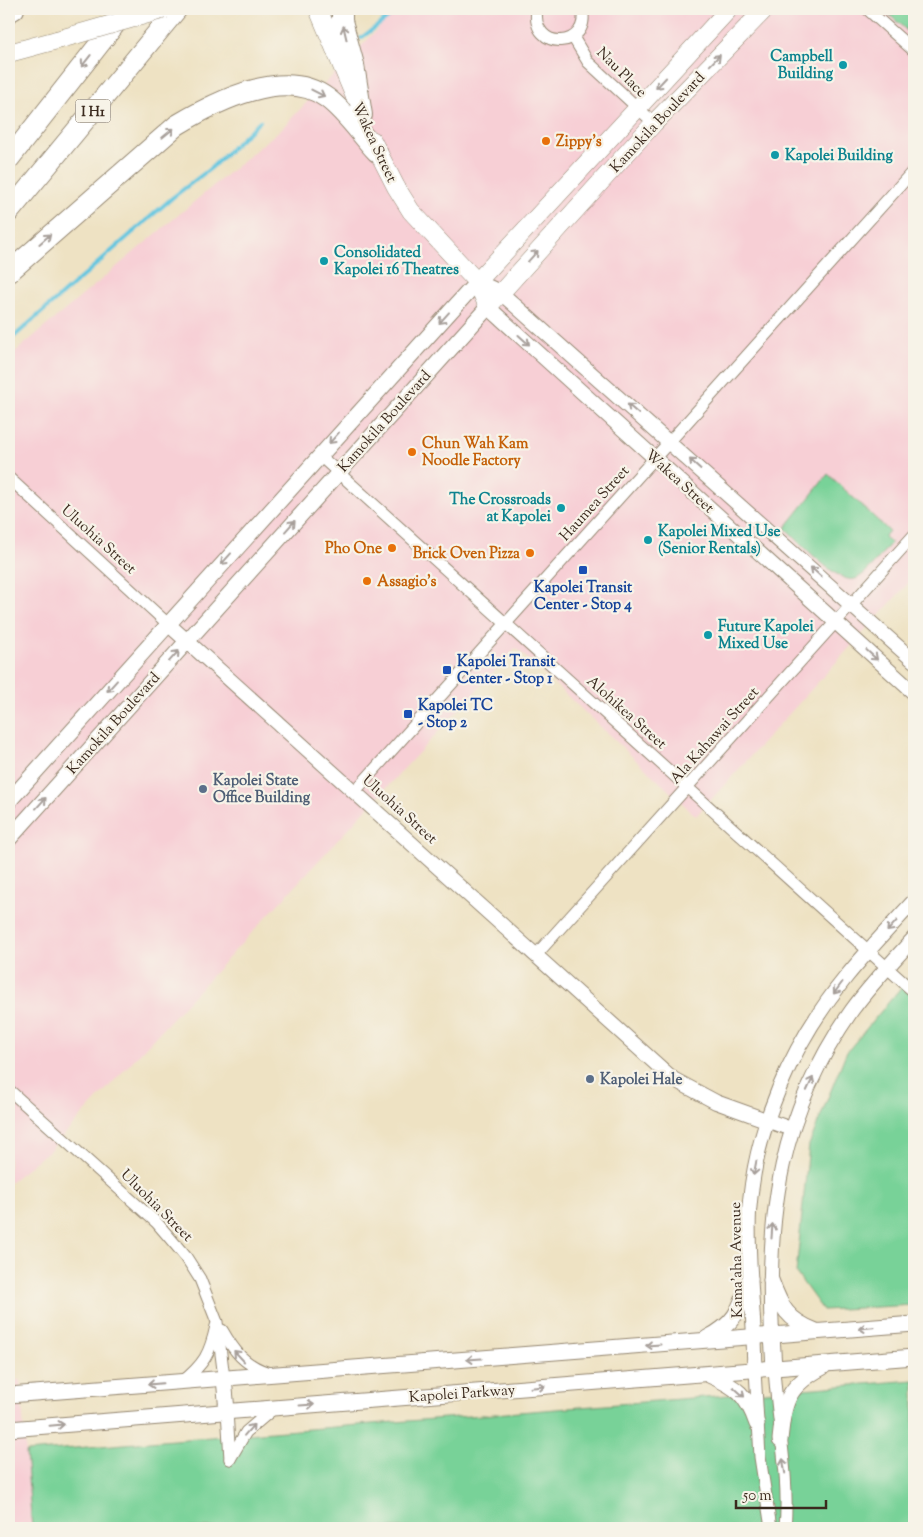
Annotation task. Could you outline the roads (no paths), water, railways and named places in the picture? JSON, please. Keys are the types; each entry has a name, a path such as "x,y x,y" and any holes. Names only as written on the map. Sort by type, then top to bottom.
{"highway":[{"path":"9,12 14,9"},
{"name":"I H1","path":"9,159 127,9"},
{"name":"I H1","path":"9,212 177,9"},
{"path":"342,9 342,21 354,65 362,115"},
{"path":"9,229 89,129 150,43"},
{"path":"9,272 177,126 208,106 234,96 278,85 307,88 327,98 377,152"}],"main road":[{"path":"9,53 165,9"},
{"path":"308,9 326,31"},
{"name":"Wakea Street","path":"318,9 377,152 411,211 477,282 488,307"},
{"name":"Kamokila Boulevard","path":"9,801 319,455 729,9"},
{"name":"Kamokila Boulevard","path":"9,839 338,472 654,124 765,9"},
{"name":"Wakea Street","path":"477,282 501,293"},
{"path":"702,1341 720,1332 736,1316 750,1278"},
{"path":"771,1280 785,1312 800,1324 817,1332"},
{"path":"9,1395 914,1324"},
{"path":"772,1335 774,1368"},
{"path":"754,1337 755,1370"},
{"name":"Kapolei Parkway","path":"9,1429 914,1357"},
{"path":"780,1440 783,1415 791,1389 808,1374 829,1364"},
{"path":"706,1374 726,1382 742,1393 752,1410 757,1424"},
{"path":"224,1378 227,1411"}],"street":[{"path":"537,9 537,24 545,36 559,41 573,36 582,25 582,9"},
{"path":"866,9 914,51"},
{"name":"Nau Place","path":"573,36 588,62 654,124"},
{"name":"Haumea Street","path":"356,790 914,170"},
{"name":"Wakea Street","path":"501,293 670,441 914,661"},
{"name":"Wakea Street","path":"488,307 914,693"},
{"name":"Alohikea Street","path":"319,455 914,992"},
{"name":"Uluohia Street","path":"9,478 168,624 356,790 673,1079 716,1102 791,1130"},
{"name":"Ala Kahawai Street","path":"536,955 914,535"},
{"name":"Kama'aha Avenue","path":"754,1337 750,1278 749,1212 752,1184 767,1121 789,1066 836,990 869,950 914,901"},
{"path":"772,1335 773,1214 782,1163 791,1130 824,1055 853,1009 887,967 914,938"},
{"name":"Uluohia Street","path":"9,1090 174,1240 200,1279 217,1322 224,1378"},
{"path":"217,1322 239,1357 257,1369 275,1374"},
{"path":"182,1382 197,1369 208,1354 217,1322"},
{"path":"774,1368 780,1440 786,1483 786,1528"},
{"path":"755,1370 762,1481 771,1528"},
{"path":"227,1411 230,1458 246,1432 274,1408"}],"waterway":[{"path":"361,38 400,9"},
{"path":"9,341 172,198 211,168 260,121"}],"place":[{"name":"Campbell Building","path":"843,65"},
{"name":"Zippy's","path":"546,141"},
{"name":"Kapolei Building","path":"775,155"},
{"name":"Consolidated Kapolei 16 Theatres","path":"324,261"},
{"name":"Chun Wah Kam Noodle Factory","path":"412,452"},
{"name":"The Crossroads at Kapolei","path":"561,508"},
{"name":"Kapolei Mixed Use (Senior Rentals)","path":"648,540"},
{"name":"Pho One","path":"392,548"},
{"name":"Brick Oven Pizza","path":"530,553"},
{"name":"Kapolei Transit Center - Stop 4","path":"583,570"},
{"name":"Assagio's","path":"367,581"},
{"name":"Future Kapolei Mixed Use","path":"708,635"},
{"name":"Kapolei Transit Center - Stop 1","path":"447,670"},
{"name":"Kapolei TC - Stop 2","path":"408,714"},
{"name":"Kapolei State Office Building","path":"203,789"},
{"name":"Kapolei Hale","path":"590,1079"}]}
